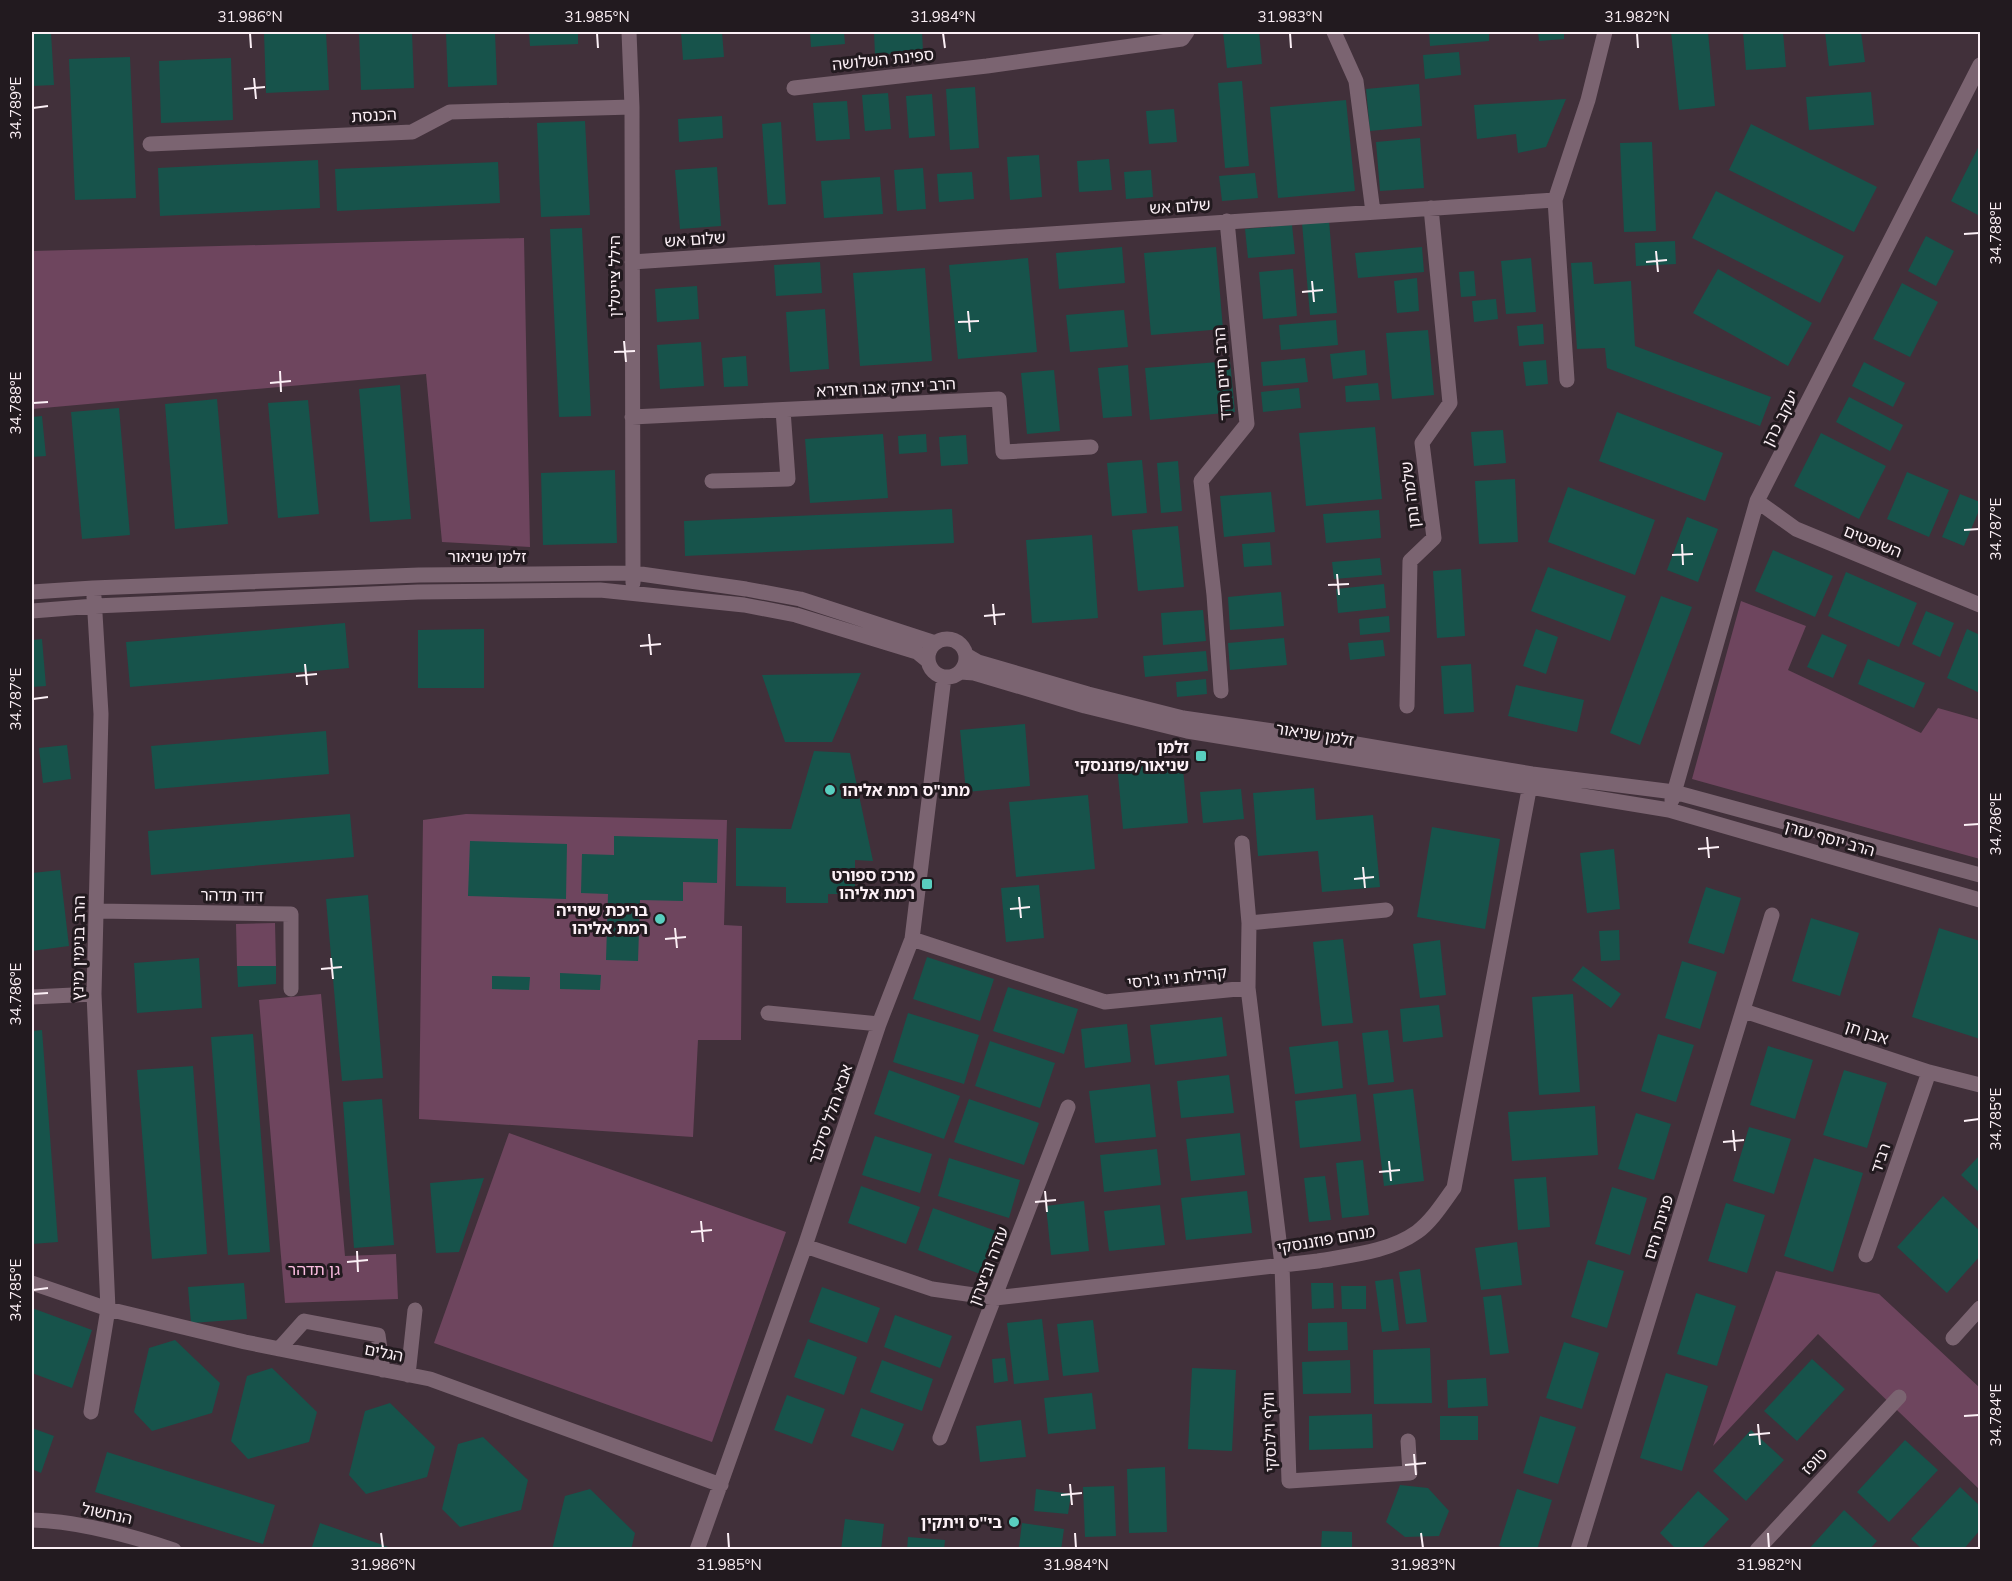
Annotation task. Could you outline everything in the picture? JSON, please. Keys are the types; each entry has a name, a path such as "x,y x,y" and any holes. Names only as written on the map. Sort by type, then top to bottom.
{"street":[{"name":"הילל צייטלין","path":"629,32 632,107 634,573 632,592"},
{"name":"ספינת השלושה","path":"794,88 987,66 1147,44 1182,39 1187,32"},
{"path":"1334,32 1356,81 1373,212"},
{"path":"1567,380 1555,200 1588,100 1605,32"},
{"name":"יעקב כהן","path":"1669,810 1757,501 1980,65"},
{"name":"הכנסת","path":"150,144 412,132 450,112 632,107"},
{"name":"שלום אש","path":"632,262 1227,220 1555,200"},
{"name":"שלמה נתן","path":"1407,706 1410,561 1434,538 1422,443 1450,403 1431,208"},
{"name":"הרב חיים חדד","path":"1221,691 1214,595 1201,481 1247,424 1227,220"},
{"name":"הרב יצחק אבו חצירא","path":"632,417 999,399 1003,452 1091,447"},
{"path":"712,481 788,479 783,410"},
{"name":"השופטים","path":"1757,501 1796,529 1980,604"},
{"name":"זלמן שניאור","path":"32,592 419,575 634,573 800,599 935,643"},
{"name":"הרב בנימין מינץ","path":"91,1412 108,1310 94,994 101,714 93,588"},
{"path":"32,610 418,592 600,590 744,605 796,615 917,652 928,661"},
{"path":"941,640 954,640 959,643 966,655 966,662 956,676 944,677 933,672 928,661 928,654 935,643 941,640"},
{"name":"זלמן שניאור","path":"966,655 978,662 1077,691 1183,718 1315,737 1669,810"},
{"name":"זלמן שניאור","path":"960,672 974,673 1086,706 1187,731 1530,781 1674,792"},
{"name":"אבא הלל סילבר","path":"697,1550 805,1246 879,1024 912,939 944,677"},
{"name":"מנחם פוזננסקי","path":"805,1246 932,1289 996,1298 1342,1257 1394,1245 1418,1231 1454,1188 1530,781"},
{"name":"הרב יוסף עזרן","path":"1674,792 1980,875"},
{"name":"הרב יוסף עזרן","path":"1669,810 1980,900"},
{"path":"1242,843 1249,923 1248,988"},
{"path":"1249,923 1386,910"},
{"name":"דוד תדהר","path":"97,911 291,914 291,989"},
{"name":"פנינת הים","path":"1578,1550 1772,915"},
{"name":"קהילת ניו ג'רסי","path":"912,939 1105,1002 1248,988 1282,1265"},
{"path":"32,998 94,994"},
{"name":"אבן חן","path":"1744,1011 1929,1072 1980,1085"},
{"path":"768,1013 879,1024"},
{"name":"רביד","path":"1866,1255 1929,1072"},
{"name":"עזרה וביצרון","path":"940,1438 1068,1107"},
{"name":"וולף וילנסקי","path":"1282,1265 1289,1481 1410,1473 1408,1441"},
{"name":"הגלים","path":"32,1283 108,1310 245,1342 430,1379 721,1485"},
{"path":"1953,1338 1980,1308"},
{"path":"408,1375 415,1310"},
{"path":"279,1349 304,1321 378,1335 383,1370"},
{"name":"טופז","path":"1757,1550 1899,1397"},
{"name":"הנחשול","path":"32,1520 56,1521 145,1545 174,1550"}],"green space":[{"path":"524,238 530,547 442,542 426,374 32,409 32,251"},
{"path":"1741,601 1806,626 1788,670 1921,733 1938,708 1980,720 1980,859 1692,779"},
{"path":"466,814 727,820 724,925 742,926 741,1040 698,1040 693,1137 419,1119 423,820"},
{"path":"275,923 276,966 237,966 236,924"},
{"name":"גן תדהר","path":"321,994 345,1256 396,1254 398,1299 285,1303 259,1000"},
{"path":"509,1133 786,1232 712,1442 434,1343"},
{"path":"1776,1271 1879,1294 1980,1388 1980,1490 1818,1334 1713,1446"}],"building":[{"path":"32,32 51,32 54,85 32,86"},
{"path":"264,32 326,32 329,90 266,93"},
{"path":"359,32 412,32 414,88 361,90"},
{"path":"446,32 495,32 497,85 448,87"},
{"path":"529,32 578,32 578,44 530,46"},
{"path":"681,32 722,32 724,57 683,60"},
{"path":"810,32 844,32 845,44 811,47"},
{"path":"874,32 922,32 923,51 875,55"},
{"path":"1223,32 1259,32 1262,64 1227,68"},
{"path":"1429,32 1489,32 1489,41 1430,46"},
{"path":"1538,32 1564,32 1564,39 1539,41"},
{"path":"1671,32 1708,32 1715,106 1679,110"},
{"path":"1743,32 1783,32 1786,67 1746,70"},
{"path":"1825,32 1861,32 1865,62 1829,66"},
{"path":"1459,52 1461,75 1425,79 1423,55"},
{"path":"130,57 136,198 75,200 69,59"},
{"path":"231,58 233,120 161,123 159,61"},
{"path":"1242,81 1249,166 1225,168 1218,83"},
{"path":"1419,84 1422,126 1370,131 1366,89"},
{"path":"975,87 979,148 950,150 946,89"},
{"path":"1871,92 1874,125 1809,130 1806,97"},
{"path":"888,93 891,129 865,131 862,95"},
{"path":"932,94 935,136 909,138 906,96"},
{"path":"1566,99 1546,147 1518,153 1516,134 1477,139 1474,105"},
{"path":"1346,100 1355,191 1278,198 1270,107"},
{"path":"847,101 850,139 816,141 813,103"},
{"path":"1174,109 1177,142 1149,144 1146,111"},
{"path":"722,116 723,138 679,142 678,119"},
{"path":"585,121 590,215 541,217 537,123"},
{"path":"781,122 786,204 768,205 762,124"},
{"path":"1751,124 1877,187 1854,232 1729,170"},
{"path":"1420,138 1424,188 1380,191 1376,142"},
{"path":"1652,142 1656,231 1624,232 1620,143"},
{"path":"1980,144 1980,216 1951,201"},
{"path":"1039,155 1042,197 1010,200 1007,157"},
{"path":"1109,159 1112,190 1079,192 1077,161"},
{"path":"318,160 320,208 160,216 158,168"},
{"path":"498,162 500,203 337,211 335,169"},
{"path":"717,167 721,226 680,229 675,170"},
{"path":"923,168 926,209 897,211 894,170"},
{"path":"1151,170 1153,197 1126,199 1124,172"},
{"path":"972,172 974,199 939,202 937,174"},
{"path":"1255,173 1258,198 1222,201 1219,176"},
{"path":"880,177 883,214 824,218 821,181"},
{"path":"1716,191 1844,256 1820,303 1692,238"},
{"path":"1329,221 1337,313 1310,315 1302,223"},
{"path":"1292,225 1295,254 1248,258 1245,229"},
{"path":"582,228 591,416 559,417 550,229"},
{"path":"1926,236 1954,251 1936,286 1908,271"},
{"path":"1675,241 1676,264 1636,266 1635,243"},
{"path":"1122,247 1125,283 1059,289 1056,253"},
{"path":"1216,247 1223,329 1151,335 1144,253"},
{"path":"1422,247 1424,272 1358,278 1355,253"},
{"path":"1028,258 1037,352 958,359 949,265"},
{"path":"1531,258 1536,312 1506,314 1501,261"},
{"path":"820,262 822,293 776,296 774,265"},
{"path":"1592,262 1594,284 1631,281 1635,346 1771,397 1760,426 1607,368 1605,348 1577,349 1571,263"},
{"path":"925,268 932,361 860,366 853,273"},
{"path":"1293,269 1297,316 1263,319 1259,272"},
{"path":"1718,269 1812,323 1788,366 1693,313"},
{"path":"1474,271 1476,296 1461,297 1459,272"},
{"path":"1417,278 1419,311 1397,313 1394,281"},
{"path":"1902,283 1938,302 1910,357 1873,339"},
{"path":"697,286 699,319 657,322 655,289"},
{"path":"1496,299 1498,319 1474,322 1472,301"},
{"path":"825,309 829,369 790,372 786,312"},
{"path":"1124,310 1128,347 1070,352 1066,315"},
{"path":"1336,320 1338,345 1281,350 1279,325"},
{"path":"1543,324 1544,344 1519,346 1517,326"},
{"path":"1428,330 1434,395 1392,399 1386,333"},
{"path":"701,342 704,386 660,389 657,345"},
{"path":"1365,350 1367,375 1333,379 1330,354"},
{"path":"746,356 748,386 724,387 722,358"},
{"path":"1305,358 1308,382 1263,386 1261,362"},
{"path":"1546,360 1548,384 1526,386 1523,362"},
{"path":"1230,361 1235,412 1150,420 1145,368"},
{"path":"1864,362 1905,383 1893,407 1852,386"},
{"path":"1128,365 1132,416 1103,418 1098,368"},
{"path":"1054,370 1060,431 1027,434 1021,373"},
{"path":"1378,383 1380,400 1346,402 1345,386"},
{"path":"400,385 411,519 370,522 359,389"},
{"path":"1299,388 1301,408 1263,412 1261,392"},
{"path":"1849,397 1903,425 1890,451 1836,422"},
{"path":"217,399 228,524 175,529 165,404"},
{"path":"308,400 319,514 278,518 268,403"},
{"path":"119,408 130,535 82,539 71,412"},
{"path":"1617,412 1723,453 1705,501 1599,461"},
{"path":"42,416 46,456 32,457 32,417"},
{"path":"1375,427 1382,499 1306,506 1299,433"},
{"path":"1503,430 1506,463 1474,466 1471,432"},
{"path":"1821,433 1886,466 1859,519 1794,486"},
{"path":"883,434 888,498 810,503 805,439"},
{"path":"926,434 927,452 899,454 898,436"},
{"path":"966,435 968,464 941,466 939,437"},
{"path":"1142,460 1147,513 1112,516 1107,463"},
{"path":"1178,461 1182,511 1161,513 1157,463"},
{"path":"615,470 617,543 543,545 541,473"},
{"path":"1907,472 1949,490 1929,537 1887,519"},
{"path":"1515,479 1518,542 1479,544 1475,481"},
{"path":"1568,487 1655,520 1635,575 1548,542"},
{"path":"1271,492 1275,532 1224,537 1220,496"},
{"path":"1960,494 1980,502 1980,508 1964,546 1942,537"},
{"path":"952,509 954,543 685,556 684,521"},
{"path":"1379,510 1381,538 1326,543 1323,514"},
{"path":"1687,517 1718,529 1698,582 1667,570"},
{"path":"1178,526 1184,587 1138,591 1132,530"},
{"path":"1092,535 1098,618 1032,623 1026,540"},
{"path":"1270,542 1272,565 1244,567 1242,544"},
{"path":"1773,550 1833,576 1815,617 1755,591"},
{"path":"1380,558 1382,575 1334,579 1332,562"},
{"path":"1548,567 1626,596 1610,641 1531,611"},
{"path":"1461,569 1465,636 1437,638 1433,571"},
{"path":"1846,572 1917,603 1899,647 1828,616"},
{"path":"1384,584 1386,608 1338,613 1336,589"},
{"path":"1281,592 1284,626 1230,630 1228,597"},
{"path":"1661,596 1692,607 1640,745 1610,733"},
{"path":"1203,610 1206,641 1163,645 1161,613"},
{"path":"1926,611 1954,623 1940,657 1912,644"},
{"path":"1389,616 1390,632 1360,635 1359,619"},
{"path":"345,623 349,668 130,687 126,642"},
{"path":"484,629 484,688 418,688 418,630"},
{"path":"1536,629 1558,637 1546,674 1523,666"},
{"path":"1967,629 1980,635 1980,693 1947,678"},
{"path":"1822,634 1847,645 1833,678 1807,667"},
{"path":"1284,638 1287,665 1230,670 1228,643"},
{"path":"42,639 46,686 32,687 32,640"},
{"path":"1383,640 1385,656 1350,660 1348,643"},
{"path":"1206,651 1208,671 1145,677 1143,656"},
{"path":"1868,659 1925,683 1914,708 1858,684"},
{"path":"1471,664 1474,712 1444,714 1441,666"},
{"path":"861,673 832,742 785,742 762,675"},
{"path":"1206,679 1207,694 1177,697 1176,682"},
{"path":"1516,685 1584,700 1577,732 1508,716"},
{"path":"1025,724 1030,786 966,792 960,730"},
{"path":"326,731 329,774 155,789 151,746"},
{"path":"67,745 71,779 43,783 39,748"},
{"name":"מתנ\"ס רמת אליהו","path":"814,751 850,753 873,861 855,860 855,894 828,894 828,903 786,903 786,887 736,886 736,828 791,829"},
{"path":"1182,758 1188,823 1123,829 1117,764"},
{"path":"1314,788 1316,820 1373,815 1380,887 1322,892 1318,851 1258,856 1253,793"},
{"path":"1241,789 1244,819 1203,823 1200,792"},
{"path":"1088,795 1095,869 1016,877 1009,802"},
{"path":"350,814 354,857 151,875 148,831"},
{"path":"1432,827 1500,839 1485,929 1417,917"},
{"path":"614,836 718,839 717,883 683,882 683,901 640,900 638,961 606,960 608,894 581,893 582,854 614,855"},
{"path":"470,841 567,844 566,899 468,896"},
{"path":"1614,849 1620,909 1587,913 1580,853"},
{"path":"60,870 69,946 32,951 32,873"},
{"path":"1039,885 1044,938 1006,942 1001,888"},
{"path":"1706,887 1741,898 1724,954 1688,943"},
{"path":"368,895 383,1078 342,1081 326,899"},
{"path":"1811,918 1859,933 1840,996 1792,981"},
{"path":"1939,928 1980,941 1980,1039 1912,1017"},
{"path":"1619,930 1620,960 1601,961 1599,931"},
{"path":"1343,939 1353,1023 1322,1026 1313,942"},
{"path":"1440,940 1446,995 1420,998 1413,944"},
{"path":"927,957 994,979 980,1021 913,999"},
{"path":"199,958 202,1008 137,1013 134,963"},
{"path":"1682,961 1717,972 1700,1029 1665,1018"},
{"path":"237,966 276,966 276,984 238,987"},
{"path":"1583,966 1621,994 1611,1008 1572,980"},
{"path":"560,973 601,975 600,990 560,989"},
{"path":"492,976 530,977 529,990 492,989"},
{"path":"1008,987 1078,1009 1064,1054 993,1031"},
{"path":"1573,994 1580,1092 1539,1095 1532,997"},
{"path":"1439,1005 1443,1037 1403,1042 1400,1009"},
{"path":"908,1013 979,1035 964,1084 893,1062"},
{"path":"1222,1017 1227,1056 1155,1065 1150,1025"},
{"path":"1127,1024 1131,1062 1085,1068 1081,1029"},
{"path":"42,1030 58,1242 32,1244 32,1031"},
{"path":"1388,1030 1394,1082 1368,1085 1362,1033"},
{"path":"253,1034 270,1252 228,1255 211,1037"},
{"path":"1658,1034 1694,1045 1676,1102 1641,1091"},
{"path":"990,1041 1055,1063 1040,1108 975,1086"},
{"path":"1338,1041 1343,1088 1295,1094 1289,1047"},
{"path":"1768,1046 1813,1060 1795,1119 1750,1105"},
{"path":"193,1066 207,1254 152,1259 137,1070"},
{"path":"889,1070 960,1096 944,1139 874,1114"},
{"path":"1844,1070 1887,1083 1867,1148 1823,1135"},
{"path":"1229,1075 1234,1113 1181,1118 1177,1081"},
{"path":"1150,1084 1156,1137 1095,1143 1089,1091"},
{"path":"1413,1089 1424,1181 1384,1186 1373,1094"},
{"path":"1356,1094 1361,1141 1300,1148 1295,1101"},
{"path":"382,1099 394,1245 354,1248 343,1102"},
{"path":"969,1099 1039,1123 1024,1165 954,1142"},
{"path":"1595,1106 1598,1155 1512,1161 1508,1112"},
{"path":"1636,1113 1671,1124 1654,1180 1618,1169"},
{"path":"1749,1127 1791,1139 1774,1194 1733,1181"},
{"path":"1240,1133 1245,1175 1191,1181 1186,1139"},
{"path":"875,1136 932,1154 920,1193 862,1175"},
{"path":"1157,1149 1161,1185 1104,1192 1100,1155"},
{"path":"1980,1155 1980,1193 1961,1175"},
{"path":"949,1158 1020,1180 1009,1218 938,1196"},
{"path":"1814,1158 1863,1173 1833,1272 1784,1256"},
{"path":"1363,1160 1369,1215 1342,1218 1336,1163"},
{"path":"1325,1176 1331,1220 1309,1222 1304,1178"},
{"path":"1546,1177 1550,1227 1518,1230 1514,1179"},
{"path":"484,1178 459,1252 436,1253 430,1183"},
{"path":"861,1186 920,1207 906,1244 848,1223"},
{"path":"1612,1187 1647,1198 1630,1255 1595,1244"},
{"path":"1247,1191 1252,1233 1186,1240 1181,1198"},
{"path":"1943,1196 1980,1231 1980,1256 1947,1293 1897,1247"},
{"path":"1084,1201 1089,1251 1051,1255 1046,1206"},
{"path":"1726,1203 1765,1215 1747,1273 1708,1261"},
{"path":"1160,1205 1165,1245 1109,1251 1104,1211"},
{"path":"933,1208 996,1231 980,1274 918,1250"},
{"path":"1517,1242 1522,1285 1481,1290 1475,1248"},
{"path":"1588,1260 1624,1271 1607,1328 1571,1317"},
{"path":"1420,1269 1427,1322 1406,1324 1399,1272"},
{"path":"1393,1279 1399,1330 1382,1332 1375,1281"},
{"path":"244,1283 247,1319 191,1323 188,1287"},
{"path":"1311,1283 1333,1283 1334,1308 1312,1309"},
{"path":"1341,1286 1366,1286 1366,1309 1342,1309"},
{"path":"822,1287 880,1308 867,1343 809,1322"},
{"path":"1696,1293 1736,1306 1717,1366 1677,1354"},
{"path":"1501,1295 1509,1353 1490,1355 1483,1297"},
{"path":"32,1308 92,1330 72,1388 32,1373"},
{"path":"895,1315 952,1336 940,1368 884,1347"},
{"path":"1042,1319 1049,1380 1014,1384 1007,1323"},
{"path":"1093,1320 1099,1372 1063,1376 1057,1324"},
{"path":"1347,1322 1348,1350 1308,1351 1308,1323"},
{"path":"808,1339 857,1357 844,1395 794,1377"},
{"path":"175,1340 220,1383 212,1413 152,1431 134,1412 149,1348"},
{"path":"1564,1342 1599,1353 1582,1409 1546,1398"},
{"path":"1430,1348 1432,1403 1374,1404 1373,1350"},
{"path":"1005,1358 1008,1381 994,1383 992,1359"},
{"path":"1812,1359 1845,1389 1797,1441 1764,1411"},
{"path":"882,1360 933,1379 922,1411 870,1392"},
{"path":"1350,1360 1351,1393 1303,1394 1302,1362"},
{"path":"272,1368 317,1412 309,1442 248,1459 231,1441 247,1376"},
{"path":"1192,1368 1236,1370 1232,1451 1188,1449"},
{"path":"1666,1373 1708,1386 1682,1471 1640,1458"},
{"path":"1486,1378 1488,1406 1448,1408 1447,1380"},
{"path":"1092,1393 1096,1429 1048,1434 1044,1398"},
{"path":"787,1395 825,1409 812,1444 774,1430"},
{"path":"390,1403 435,1447 427,1477 366,1494 349,1475 365,1411"},
{"path":"861,1408 904,1424 893,1451 851,1436"},
{"path":"1372,1414 1373,1448 1309,1450 1309,1416"},
{"path":"1440,1416 1478,1416 1478,1440 1440,1440"},
{"path":"1540,1416 1576,1427 1558,1484 1523,1473"},
{"path":"1021,1420 1026,1457 980,1462 976,1426"},
{"path":"32,1428 54,1436 41,1473 32,1469"},
{"path":"1751,1430 1784,1460 1746,1501 1713,1471"},
{"path":"483,1437 528,1480 521,1510 460,1527 442,1509 458,1444"},
{"path":"1905,1440 1938,1470 1889,1522 1857,1492"},
{"path":"107,1452 275,1505 263,1544 95,1492"},
{"path":"1165,1467 1167,1532 1129,1533 1127,1469"},
{"path":"1400,1485 1428,1488 1449,1511 1439,1536 1405,1537 1386,1522"},
{"path":"1114,1486 1116,1536 1085,1537 1083,1487"},
{"path":"1960,1487 1980,1506 1980,1530 1963,1550 1923,1550 1911,1539"},
{"path":"590,1489 635,1533 631,1550 552,1550 565,1496"},
{"path":"1036,1489 1071,1494 1068,1514 1034,1511"},
{"path":"1517,1489 1552,1500 1537,1550 1512,1550 1499,1546"},
{"path":"1698,1491 1729,1519 1700,1550 1677,1550 1660,1533"},
{"path":"1844,1510 1877,1541 1869,1550 1808,1550"},
{"path":"845,1519 884,1524 881,1550 841,1550"},
{"path":"320,1523 394,1549 394,1550 311,1550"},
{"path":"1022,1523 1064,1529 1061,1550 1019,1547"},
{"path":"1322,1531 1352,1532 1352,1550 1321,1550"},
{"path":"908,1537 945,1540 944,1550 907,1550"}],"place":[{"name":"זלמן שניאור/פוזננסקי","path":"1201,756"},
{"name":"מתנ\"ס רמת אליהו","path":"830,790"},
{"name":"מרכז ספורט רמת אליהו","path":"927,884"},
{"name":"בריכת שחייה רמת אליהו","path":"660,919"},
{"name":"בי''ס ויתקין","path":"1014,1522"}]}
